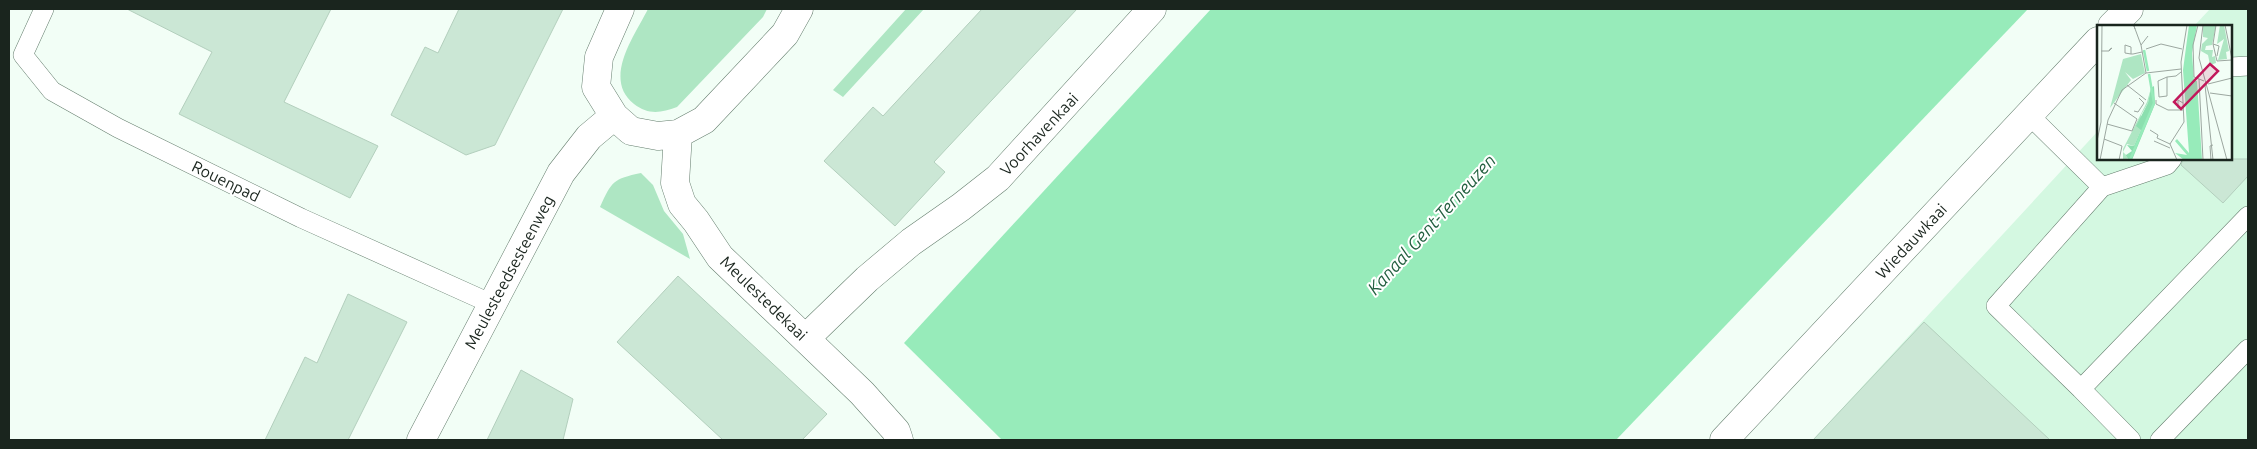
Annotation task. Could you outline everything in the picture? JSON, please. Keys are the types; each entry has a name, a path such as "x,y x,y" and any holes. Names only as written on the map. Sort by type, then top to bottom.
{"street":[{"path":"620,9 598,57 596,87 614,116 631,131 658,136 678,134 704,120 785,34 799,9"},
{"name":"Voorhavenkaai","path":"815,329 867,279 911,242 998,178 1152,9"},
{"name":"Wiedauwkaai","path":"1724,440 2097,42"},
{"name":"Meulesteedsesteenweg","path":"421,440 561,173 589,137 614,116"},
{"name":"Meulestedekaai","path":"678,134 675,183 682,204 696,220 720,257 815,329 862,393 896,431 899,440"}],"lane":[{"name":"Rouenpad","path":"44,9 23,55 52,91 118,128 293,214 492,304"},
{"path":"2232,67 2248,66"},
{"path":"2029,115 2102,187"},
{"path":"2130,440 1996,306 2102,187 2167,165 2171,160"},
{"path":"2081,389 2248,216"},
{"path":"2160,440 2248,349"}],"shaded area":[{"path":"648,9 767,9 763,17 677,107 655,112 644,110 634,104 625,94 621,82 624,57"},
{"path":"906,9 924,9 843,97 833,90"},
{"path":"2210,9 2248,9 2248,440 1813,440 2097,132 2097,160 2232,160 2232,25 2195,25"},
{"path":"641,173 653,185 664,211 683,234 690,259 600,207 614,182 624,177"}],"water":[{"name":"Kanaal Gent-Terneuzen","path":"1211,9 2028,9 1616,440 1002,440 904,343"}],"building":[{"path":"127,9 331,9 284,102 378,146 350,198 179,114 212,52"},
{"path":"459,9 563,9 495,145 466,155 391,115 425,47 438,53"},
{"path":"982,9 1077,9 934,162 945,172 895,226 824,161 873,107 883,116"},
{"path":"2248,159 2248,176 2223,203 2181,165 2183,160"},
{"path":"678,276 827,414 802,440 723,440 617,342"},
{"path":"348,294 407,322 348,440 265,440 305,357 317,363"},
{"path":"1924,322 2050,440 1813,440"},
{"path":"521,370 573,399 563,440 487,440"}]}
